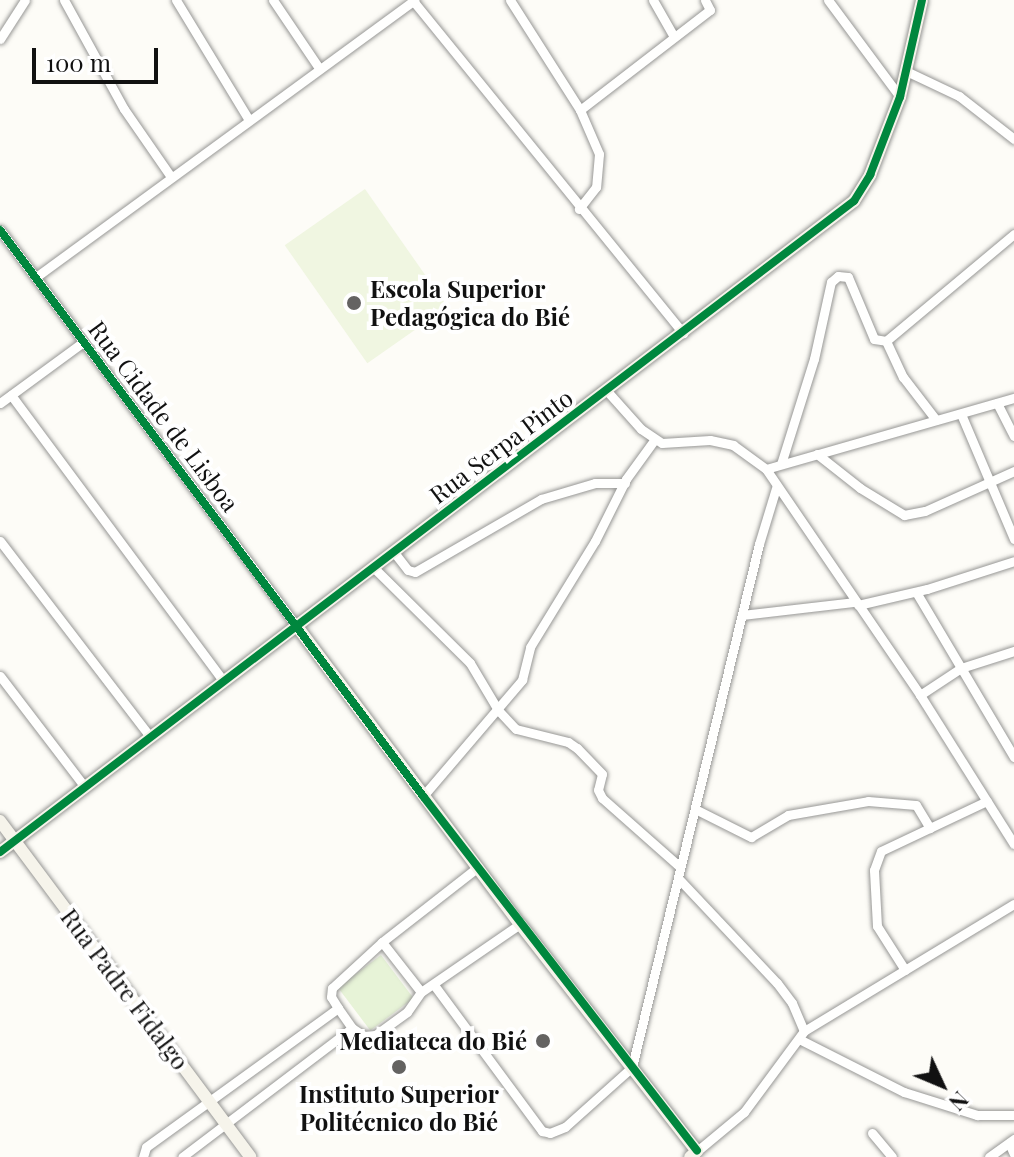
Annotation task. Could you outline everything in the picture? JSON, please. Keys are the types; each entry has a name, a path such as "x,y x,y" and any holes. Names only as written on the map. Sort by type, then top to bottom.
{"street":[{"path":"0,39 25,0"},
{"path":"64,0 124,109 171,177"},
{"path":"176,0 249,120"},
{"path":"273,0 319,68"},
{"path":"510,0 580,110 599,154 600,170 596,187 579,209"},
{"path":"653,0 673,35"},
{"path":"580,110 673,35 710,10 705,0"},
{"path":"828,0 900,97"},
{"name":"Rua Serpa Pinto","path":"0,852 222,679 607,391 854,201 866,183 900,97 922,0"},
{"path":"36,277 414,1 579,209 683,333"},
{"path":"906,71 959,96 1014,139"},
{"name":"Rua Cidade de Lisboa","path":"0,230 296,625"},
{"path":"781,464 814,359 831,282 838,276 848,277 874,339 886,341 1014,234"},
{"path":"886,341 903,377 936,420"},
{"path":"0,403 83,342"},
{"path":"607,391 641,429 655,439 670,444 710,440 733,445 766,469 776,488 920,695 1014,844"},
{"path":"11,395 222,679"},
{"path":"766,469 1014,398"},
{"path":"997,403 1014,436"},
{"path":"961,414 1014,539"},
{"path":"423,796 522,680 530,647 595,541 625,483 655,439"},
{"path":"817,454 871,496 904,515 925,511 1014,471"},
{"path":"393,551 408,570 415,572 541,499 595,483 625,483"},
{"path":"434,985 542,1131 550,1133 565,1127 632,1067 776,488"},
{"path":"0,541 149,735"},
{"path":"742,615 856,604 916,592 1014,561"},
{"path":"372,566 470,663 498,710 522,733 568,742 602,774 598,790 602,798 679,872 777,983 792,1003 802,1035 904,1092 977,1115 1014,1115"},
{"path":"916,592 961,668 1010,740 1014,757"},
{"path":"296,625 520,924 632,1067 693,1154 744,1112 802,1035 1014,904"},
{"path":"920,695 961,668 1014,651"},
{"path":"0,676 84,786"},
{"path":"695,809 751,837 788,815 868,801 916,805 930,828"},
{"path":"905,970 877,926 874,870 883,850 987,801"},
{"name":"Rua Padre Fidalgo","path":"0,821 250,1157"},
{"path":"478,867 382,942 332,988 331,997 352,1028 364,1036 375,1035 407,1012 421,992 520,924"},
{"path":"382,942 421,992"},
{"path":"143,1157 146,1147 338,1008"},
{"path":"182,1157 352,1028"},
{"path":"872,1133 892,1157"},
{"path":"989,1157 1011,1141 1014,1154"}],"green space":[{"path":"365,189 448,307 367,363 285,245"},
{"path":"381,955 413,998 370,1031 338,987"}],"cycle path":[{"path":"0,852 854,201 870,175 900,97 922,0"},
{"path":"0,230 423,796 697,1151"}],"place":[{"name":"Escola Superior Pedagógica do Bié","path":"354,303"},
{"name":"Mediateca do Bié","path":"543,1041"},
{"name":"Instituto Superior Politécnico do Bié","path":"399,1067"}]}
